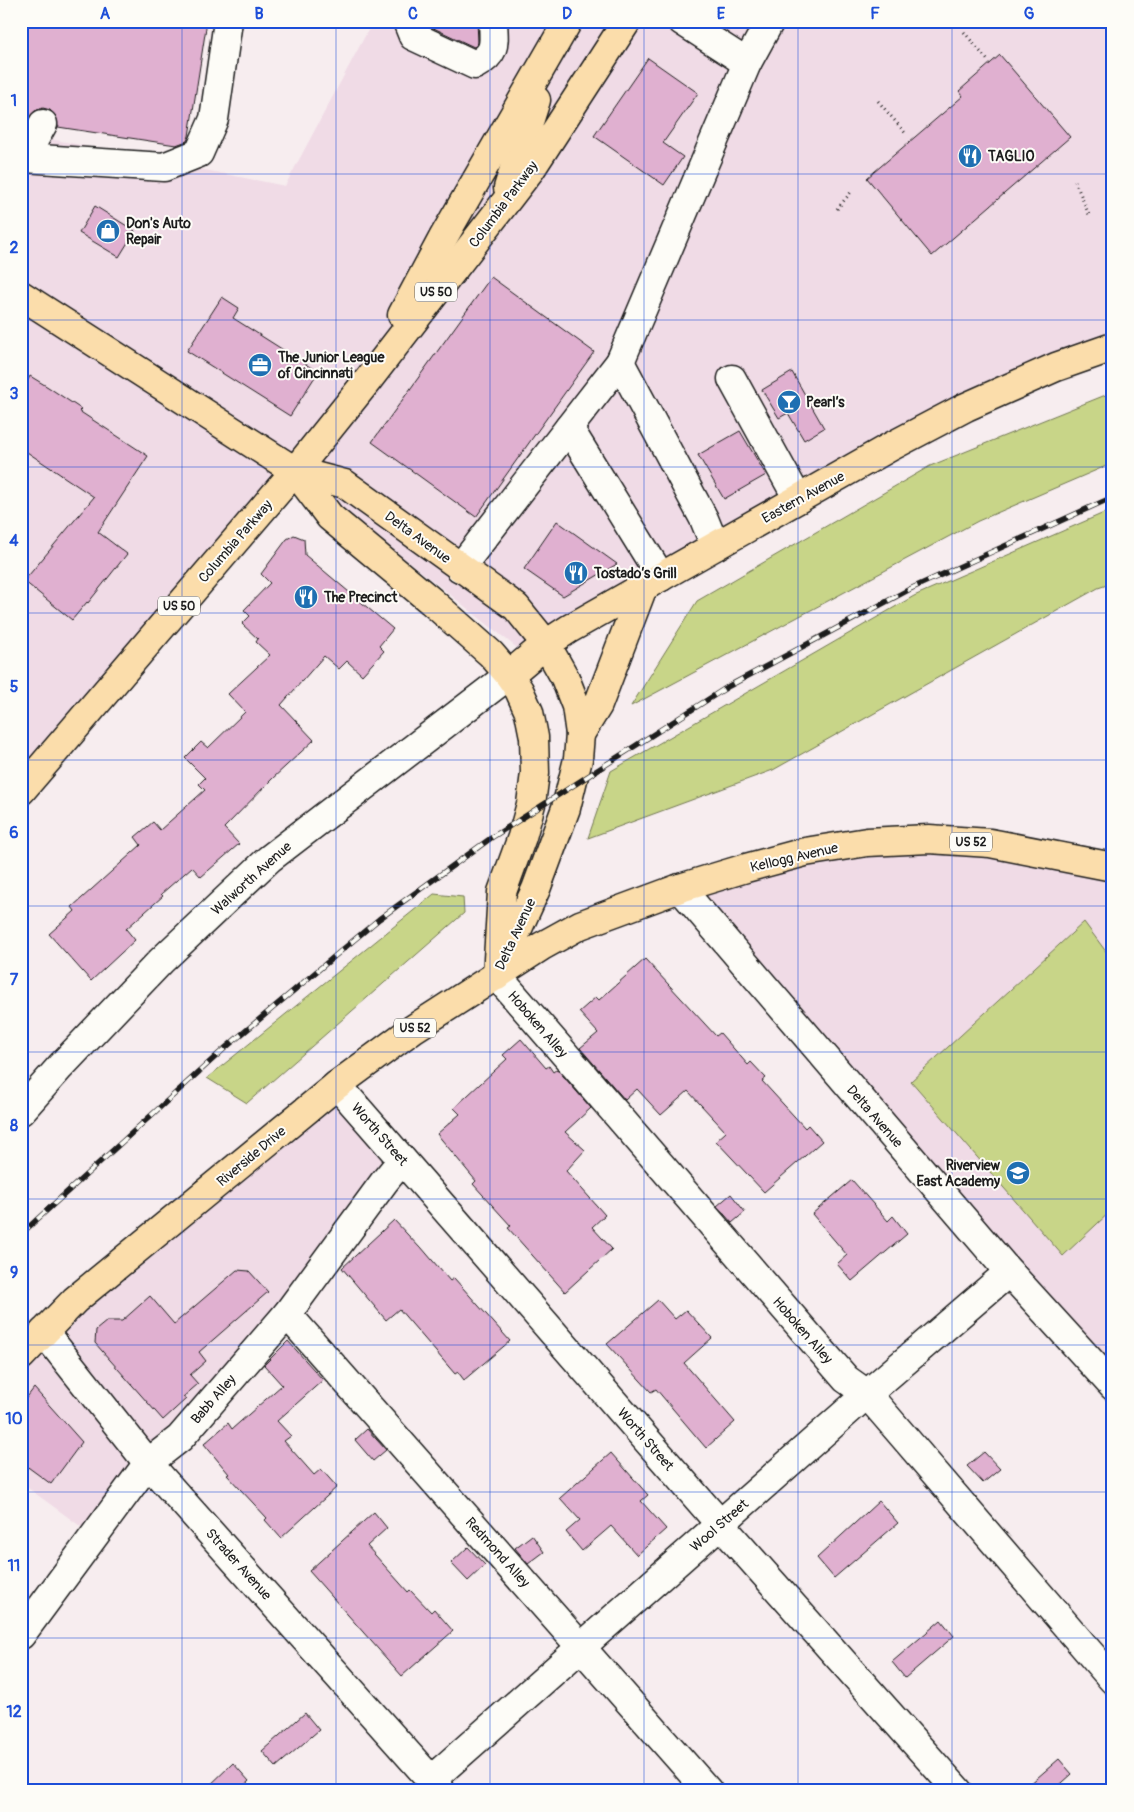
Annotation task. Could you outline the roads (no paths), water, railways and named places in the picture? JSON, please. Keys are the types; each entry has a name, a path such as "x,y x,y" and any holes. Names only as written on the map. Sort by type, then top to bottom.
{"main road":[{"name":"Columbia Parkway","path":"368,380 443,238 568,21"},
{"path":"504,204 518,154 538,95 584,21"},
{"name":"Columbia Parkway","path":"21,790 295,471 368,380 531,169 627,21"},
{"name":"Delta Avenue","path":"21,295 295,471 345,484 516,607 546,644 565,678 576,706 580,734 578,759 566,808 536,889 497,976"},
{"name":"Eastern Avenue","path":"509,674 546,644 569,629 966,407 1056,367 1113,347"},
{"name":"Delta Avenue","path":"295,471 330,517 431,601 490,654 509,674 529,712 534,737 535,773 532,804 502,892 497,976"},
{"path":"580,734 598,705 652,582"},
{"name":"Kellogg Avenue","path":"497,976 542,946 580,925 680,888 805,852 867,842 929,839 990,843 1113,867"},
{"name":"Riverside Drive","path":"21,1356 75,1300 337,1085 413,1029 497,976"}],"street":[{"path":"43,124 23,159 164,167 199,153 214,119 228,21"},
{"path":"407,21 413,36 475,65 486,59 494,47 494,21"},
{"path":"682,21 747,63"},
{"path":"460,568 620,362 747,63 770,21"},
{"path":"620,362 704,519 715,546"},
{"path":"732,379 798,500"},
{"path":"569,428 652,582"},
{"name":"Walworth Avenue","path":"21,1111 154,968 269,858 509,674"},
{"name":"Delta Avenue","path":"680,888 1009,1272 1113,1386"},
{"name":"Hoboken Alley","path":"497,976 846,1380 867,1394 1113,1680"},
{"name":"Worth Street","path":"337,1085 720,1524 958,1791"},
{"name":"Babb Alley","path":"21,1636 148,1463 180,1438 287,1314 402,1160"},
{"name":"Wool Street","path":"436,1785 581,1646 867,1394 1009,1272"},
{"name":"Redmond Alley","path":"287,1314 708,1791"},
{"name":"Strader Avenue","path":"44,1332 148,1463 436,1785"}],"railway":[{"path":"21,1234 224,1049 379,919 491,838 729,686 910,589 1113,497"}],"place":[{"name":"TAGLIO","path":"970,156"},
{"name":"Don's Auto Repair","path":"108,231"},
{"name":"The Junior League of Cincinnati","path":"260,365"},
{"name":"Pearl’s","path":"789,402"},
{"name":"Tostado’s Grill","path":"576,573"},
{"name":"The Precinct","path":"306,597"},
{"name":"Riverview East Academy","path":"1018,1173"}]}
